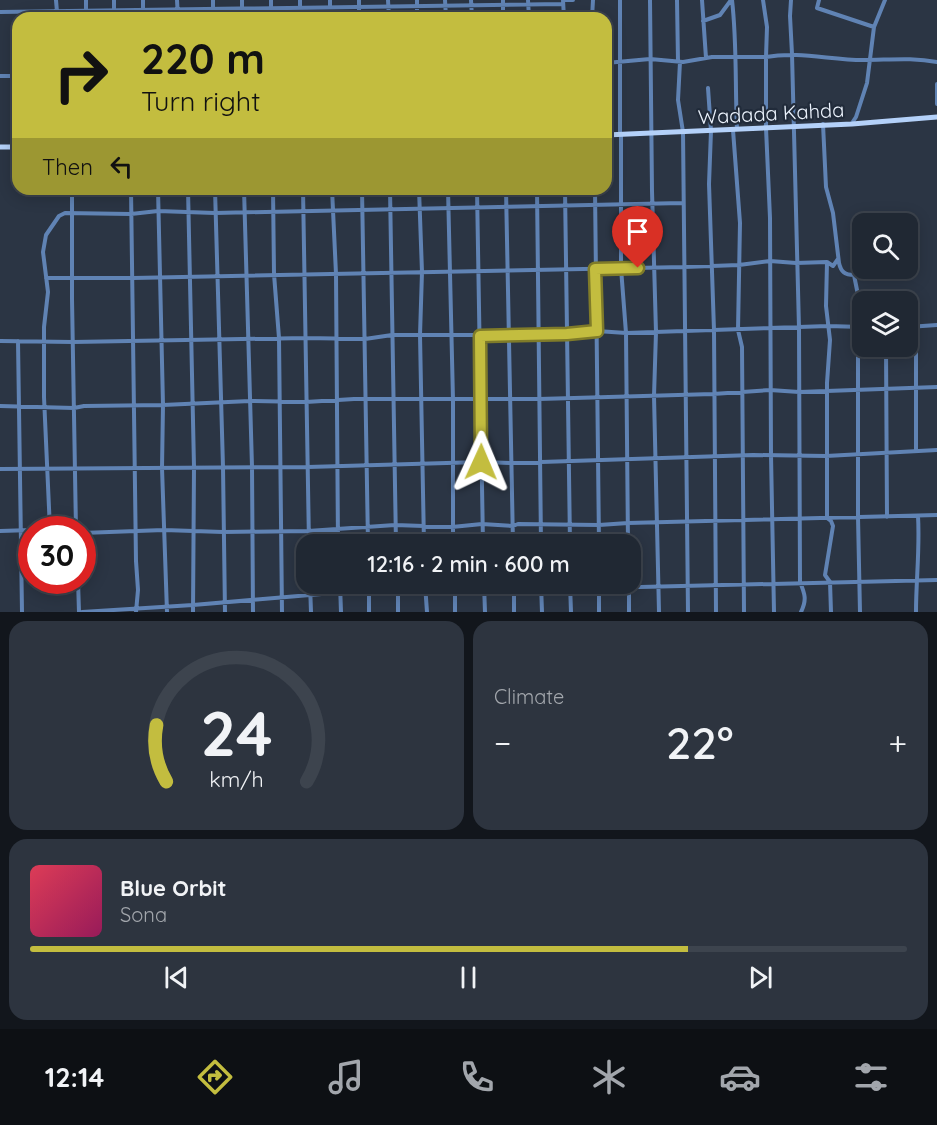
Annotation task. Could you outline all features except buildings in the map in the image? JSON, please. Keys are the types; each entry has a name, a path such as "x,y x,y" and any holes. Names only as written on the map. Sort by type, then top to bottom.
{"main road":[{"name":"Wadada Kahda","path":"612,135 852,124 937,117"}],"street":[{"path":"56,0 57,12"},
{"path":"86,0 86,11"},
{"path":"114,0 114,10"},
{"path":"143,0 143,10"},
{"path":"177,0 177,11"},
{"path":"213,0 213,12"},
{"path":"242,0 242,9"},
{"path":"271,0 271,12"},
{"path":"300,0 300,12"},
{"path":"330,0 330,12"},
{"path":"359,0 359,12"},
{"path":"388,0 388,12"},
{"path":"417,0 417,12"},
{"path":"445,0 446,12"},
{"path":"471,0 472,12"},
{"path":"0,12 177,11 213,8 330,6 472,6 503,2 573,0"},
{"path":"620,0 620,204 621,268 626,333 628,534"},
{"path":"650,0 656,332 654,396 659,612"},
{"path":"676,0 678,100 683,132 687,612"},
{"path":"702,0 705,58"},
{"path":"703,21 720,15 732,0"},
{"path":"732,0 735,25 735,130 740,223 738,330 742,347 743,391 744,612"},
{"path":"763,0 767,27 766,128 770,261 774,612"},
{"path":"791,0 799,328 800,582 806,597 801,612"},
{"path":"819,0 817,8 874,27"},
{"path":"852,124 867,83 874,27 886,1"},
{"path":"612,63 650,59 679,61 792,54 871,60 924,59 937,62"},
{"path":"937,84 937,104"},
{"path":"708,88 711,131 709,184 714,330 716,612"},
{"path":"823,124 825,177 841,270 844,274 854,275 858,291"},
{"path":"72,195 76,516"},
{"path":"131,195 135,530 138,590 136,611"},
{"path":"158,195 166,609"},
{"path":"188,195 194,467 193,612"},
{"path":"215,195 222,403 225,612"},
{"path":"244,195 252,467 253,612"},
{"path":"273,195 274,274 279,338 282,612"},
{"path":"303,195 308,534"},
{"path":"332,195 336,274 338,534"},
{"path":"362,195 368,534"},
{"path":"390,195 395,534"},
{"path":"418,195 422,272 420,335 423,534"},
{"path":"448,195 453,400 452,534"},
{"path":"477,195 482,534"},
{"path":"506,195 513,534"},
{"path":"537,195 541,534"},
{"path":"566,195 569,534"},
{"path":"595,195 599,534"},
{"path":"50,516 44,327 48,292 43,252 46,235 59,216 65,213 131,214 158,211 215,213 682,203"},
{"path":"46,278 654,268 738,265 770,261 827,262 833,266 839,259"},
{"path":"827,262 830,340 826,456 827,518 833,526 825,575 830,582 831,612"},
{"path":"918,326 937,325"},
{"path":"0,342 365,339 392,335 480,336 597,331 626,333 828,326 852,328"},
{"path":"18,341 20,516"},
{"path":"859,357 860,612"},
{"path":"885,357 887,517"},
{"path":"916,357 916,450"},
{"path":"0,406 74,408 393,398 568,399 770,390 799,392 937,387"},
{"path":"0,469 511,463 742,456 826,456 937,450"},
{"path":"96,531 308,531 395,525 452,527 482,524 599,525 937,515"},
{"path":"916,612 918,516"},
{"path":"0,531 18,531"},
{"path":"641,586 937,580"},
{"path":"22,594 22,612"},
{"path":"79,594 80,612 166,609 320,594"},
{"path":"341,594 341,612"},
{"path":"369,594 369,612"},
{"path":"398,594 398,612"},
{"path":"426,594 427,612"},
{"path":"455,594 455,612"},
{"path":"485,594 485,612"},
{"path":"514,594 514,612"},
{"path":"541,594 542,612"},
{"path":"571,594 572,612"},
{"path":"599,594 599,612"},
{"path":"629,594 629,612"},
{"path":"310,595 311,612"}],"route":[{"path":"481,462 480,336 597,331 595,269 638,268"}]}
